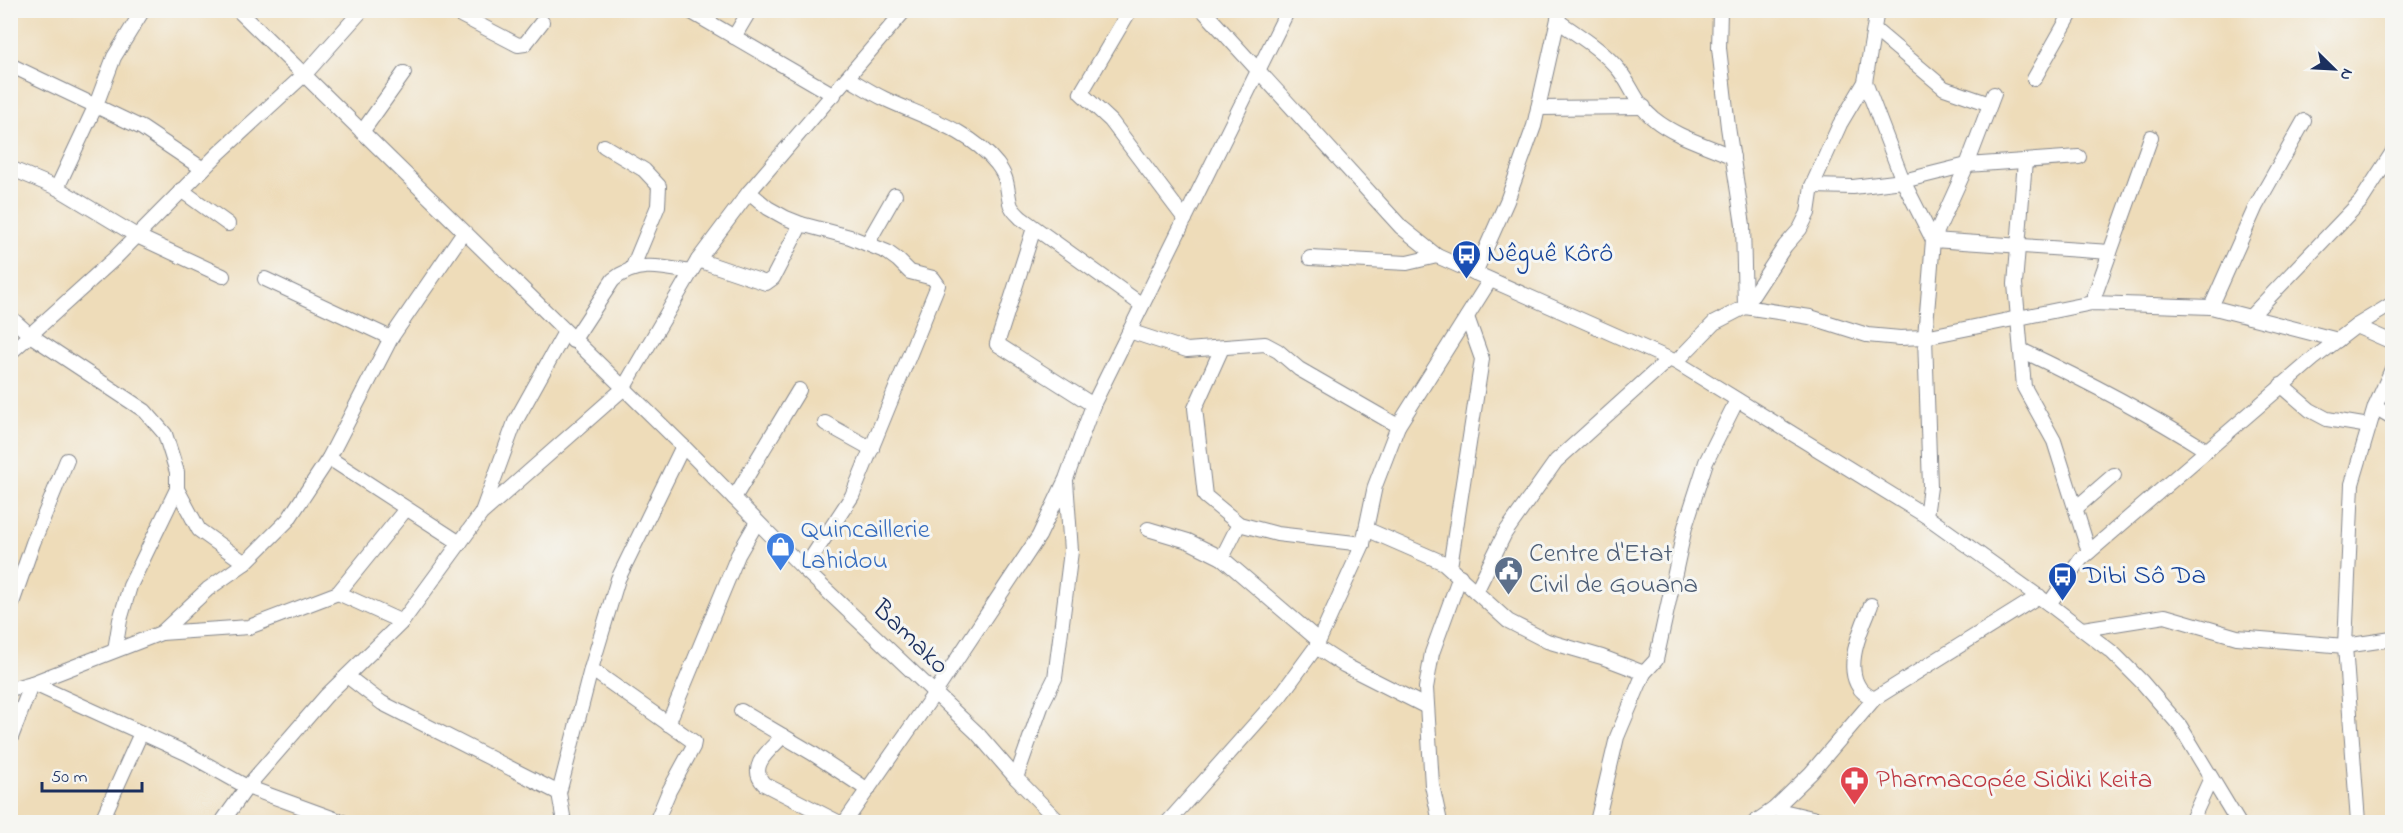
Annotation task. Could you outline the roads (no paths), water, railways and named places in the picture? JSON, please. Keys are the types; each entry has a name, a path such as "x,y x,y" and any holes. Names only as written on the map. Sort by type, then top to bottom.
{"street":[{"path":"57,188 96,105 114,57 143,10"},
{"name":"Bamako","path":"238,10 463,233 683,446 804,569 977,733 1016,778 1059,822"},
{"path":"10,353 137,236 181,190 304,75 362,10"},
{"path":"451,10 518,45 525,44 542,22"},
{"path":"688,10 834,95"},
{"path":"734,37 750,10"},
{"path":"222,822 247,787 326,696 402,622 481,514 623,389 698,260 749,192 905,10"},
{"path":"1130,10 1081,93 1111,121 1185,219"},
{"path":"1203,10 1401,227 1437,256 1673,360 1926,516 2083,629 2113,653 2180,726 2238,822"},
{"path":"845,822 1039,536 1066,479 1093,405 1288,10"},
{"path":"1720,10 1719,48 1743,225 1745,307"},
{"path":"2034,79 2073,10"},
{"path":"1476,592 1505,533 1556,461 1714,323 1745,307 1785,246 1800,229 1808,213 1812,186 1840,124 1865,82 1875,11"},
{"path":"1475,273 1507,201 1534,126 1559,16 1620,71 1632,93 1652,118 1675,132 1732,157"},
{"path":"1874,29 1944,88 1992,99 1968,165 1933,240 1925,337 1930,487 1926,516"},
{"path":"11,66 142,128 203,169"},
{"path":"362,132 404,73"},
{"path":"848,78 885,99 939,121 988,155 1004,175 1012,208 1021,218 1142,305"},
{"path":"1865,82 1904,181 1933,240"},
{"path":"1538,108 1644,107"},
{"path":"2211,307 2256,206 2304,121"},
{"path":"2092,303 2151,137"},
{"path":"604,146 644,170 659,186 658,206 632,269"},
{"path":"2250,317 2361,201 2392,153"},
{"path":"1812,186 1853,187 1904,181 1968,165 2079,157"},
{"path":"2025,161 2015,284 2024,387 2055,441 2090,552"},
{"path":"10,168 57,188 137,236 223,276"},
{"path":"181,190 228,224"},
{"path":"749,192 768,208 801,224 867,244 898,260 909,272 933,278 938,285 852,496 804,569"},
{"path":"867,244 895,195"},
{"path":"698,260 766,283 773,278 801,224"},
{"path":"1034,228 997,344 1093,405"},
{"path":"160,633 207,589 245,563 288,520 329,458 391,338 463,233"},
{"path":"1933,240 2110,252"},
{"path":"1310,258 1407,263 1437,256"},
{"path":"481,514 515,422 569,336 613,280 632,269 651,265 690,272"},
{"path":"265,279 391,338"},
{"path":"1168,822 1280,696 1317,643 1363,544 1375,486 1398,426 1490,280"},
{"path":"1745,307 1810,317 1867,335 1900,338 1925,337 2092,303 2211,307 2338,340"},
{"path":"1755,822 1774,809 1811,773 1874,699 2044,600 2081,559 2281,385 2356,326 2392,304"},
{"path":"10,317 30,335 145,411 165,434 177,472 177,489 130,586 120,620 115,650"},
{"path":"1440,822 1432,785 1426,688 1432,653 1455,572 1482,359 1467,317"},
{"path":"2356,326 2392,342"},
{"path":"1129,331 1187,350 1264,344 1278,351 1299,369 1398,426"},
{"path":"1221,348 1196,408 1205,496 1239,524 1276,534 1363,544"},
{"path":"2020,350 2084,379 2150,415 2206,450"},
{"path":"2358,822 2345,646 2352,484 2375,407 2392,369"},
{"path":"2281,385 2310,410 2327,419 2369,426"},
{"path":"734,498 800,390"},
{"path":"1598,822 1617,737 1644,673 1656,660 1685,527 1706,462 1737,400"},
{"path":"2375,407 2392,417"},
{"path":"825,423 872,449"},
{"path":"564,822 560,793 591,669 618,579 683,446"},
{"path":"329,458 460,543"},
{"path":"10,609 33,543 67,460"},
{"path":"2076,508 2114,475"},
{"path":"1016,778 1042,704 1055,678 1071,551 1066,479"},
{"path":"177,489 200,530 245,563"},
{"path":"10,689 32,683 160,633 249,627 338,593 354,577 406,509"},
{"path":"668,724 738,555 758,522"},
{"path":"1222,558 1239,524"},
{"path":"1148,529 1188,541 1222,558 1344,665 1427,707"},
{"path":"1366,529 1455,572 1508,621 1546,641 1602,657 1644,673"},
{"path":"338,593 402,622"},
{"path":"1871,604 1854,662 1855,679 1860,690 1874,699"},
{"path":"2083,629 2165,616 2237,637 2345,646 2392,639"},
{"path":"591,669 694,742 656,822"},
{"path":"347,676 382,703 560,793"},
{"path":"32,683 188,754 247,787 343,822"},
{"path":"10,740 32,683"},
{"path":"741,711 868,790"},
{"path":"101,822 141,733"},
{"path":"783,736 760,761 756,769 757,777 764,784 838,822"},
{"path":"2191,822 2211,778"},
{"path":"1774,809 1829,822"}],"place":[{"name":"Nêguê Kôrô","path":"1466,280"},
{"name":"Quincaillerie Lahidou","path":"780,572"},
{"name":"Centre d'Etat Civil de Gouana","path":"1508,596"},
{"name":"Dibi Sô Da","path":"2062,602"},
{"name":"Pharmacopée Sidiki Keita","path":"1855,806"}]}
